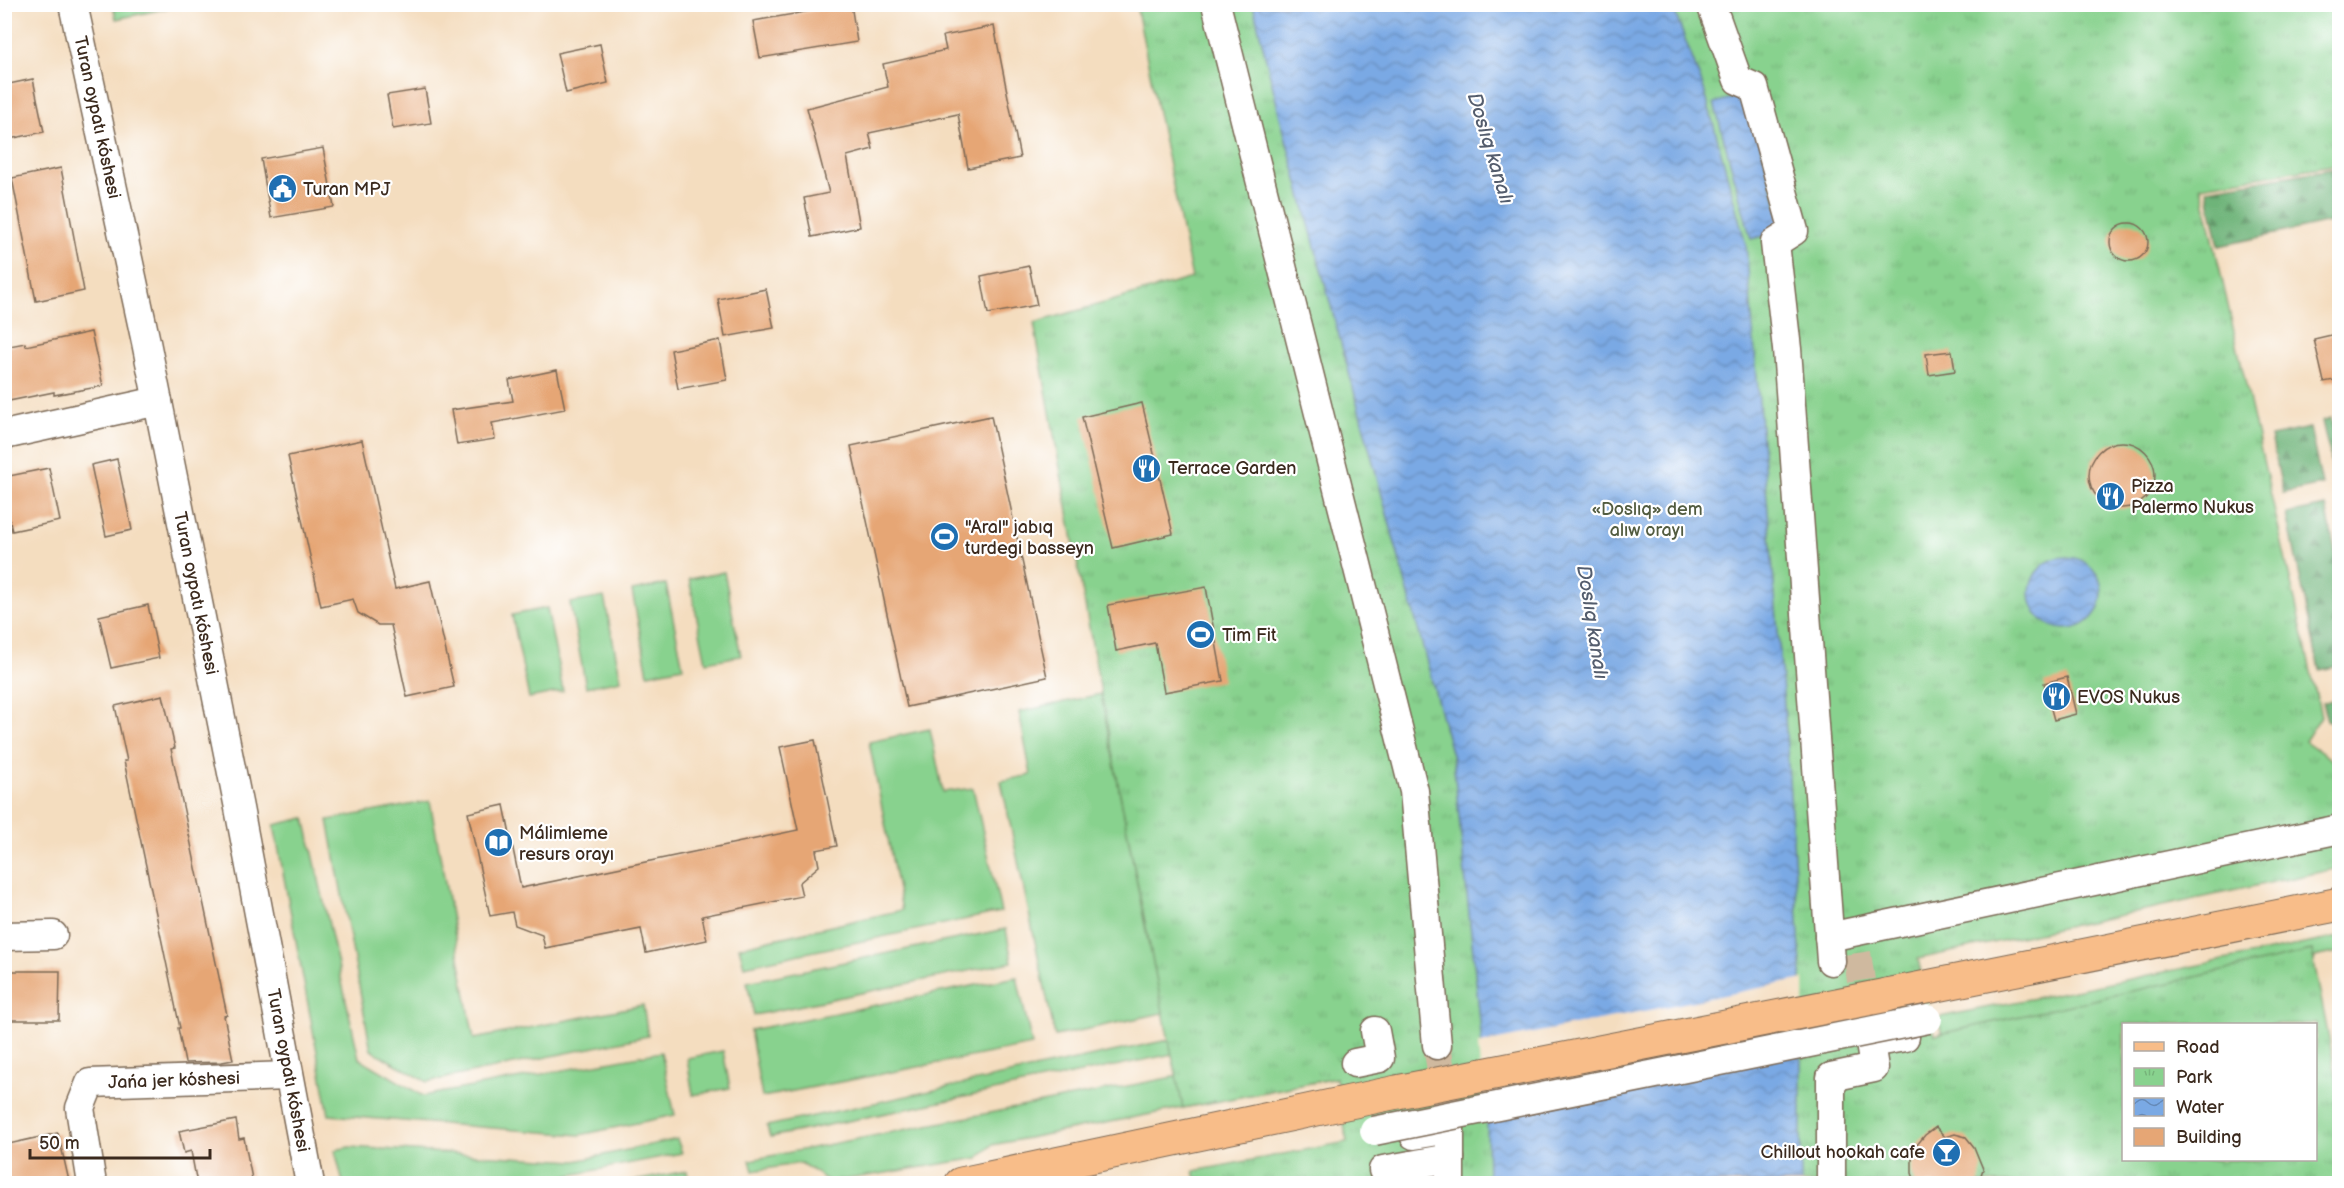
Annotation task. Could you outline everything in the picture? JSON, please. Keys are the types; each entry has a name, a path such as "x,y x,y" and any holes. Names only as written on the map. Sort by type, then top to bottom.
{"main road":[{"path":"961,1184 1397,1092 2340,904"}],"street":[{"name":"Turan oypatı kóshesi","path":"73,4 158,401 239,808 310,1184"},
{"path":"1216,4 1414,791 1437,1045"},
{"path":"1710,4 1738,80 1754,87 1794,231 1775,243 1843,946 2340,829"},
{"path":"4,435 158,401"},
{"path":"4,936 53,935"},
{"path":"1383,1170 1450,1171 1450,1129 1376,1136 1928,1019"},
{"path":"1355,1063 1380,1058 1375,1031"},
{"path":"1831,1184 1831,1077 1874,1068 1870,1043 1905,1037"},
{"name":"Jańa jer kóshesi","path":"92,1184 80,1108 90,1083 288,1076"}],"green space":[{"path":"113,4 183,5 116,19"},
{"name":"«Doslıq» dem alıw orayı","path":"1136,5 2339,5 2339,164 2201,186 2321,716 2305,741 2339,765 2339,868 1918,959 1935,1035 2312,951 2339,1091 2339,1183 1197,1183 1194,1171 1347,1142 1336,1078 1183,1108 1124,815 1034,323 1192,278"},
{"path":"2339,168 2339,220 2219,246 2207,189"},
{"path":"2331,418 2339,456 2339,487 2337,488 2322,421"},
{"path":"2310,428 2322,485 2283,493 2271,436"},
{"path":"2326,506 2339,571 2340,666 2319,670 2287,514"},
{"path":"724,572 741,656 706,662 689,579"},
{"path":"666,584 683,667 648,674 632,591"},
{"path":"604,597 621,680 586,687 570,603"},
{"path":"547,608 563,691 529,698 512,615"},
{"path":"1101,694 1149,946 1242,996 1055,1036 1001,781 1031,775 1019,712"},
{"path":"2340,698 2339,726 2327,720 2322,703"},
{"path":"930,729 943,792 973,788 1001,912 744,966 739,947 902,910 869,742"},
{"path":"430,801 474,1039 643,1005 648,1036 427,1082 371,1050 328,820"},
{"path":"305,818 359,1058 423,1096 661,1052 675,1115 580,1135 329,1115 274,825"},
{"path":"1006,929 1012,962 754,1015 747,982"},
{"path":"2339,937 2339,952 2315,957 2313,966 1942,1034 1938,1020 1940,1017"},
{"path":"1017,977 1032,1045 762,1097 750,1030"},
{"path":"1243,1024 1246,1039 770,1137 767,1126"},
{"path":"1331,1046 1336,1078 992,1145 978,1158 830,1182 801,1163 753,1171 750,1160"},
{"path":"723,1051 730,1088 693,1095 687,1058"},
{"path":"677,1139 682,1153 531,1183 343,1183 335,1150 349,1147 576,1161"},
{"path":"687,1171 689,1183 624,1183"}],"water":[{"name":"Doslıq kanalı","path":"1253,5 1672,5 1704,89 1746,245 1785,716 1801,965 1801,1183 1488,1183 1487,1122 1480,1021 1453,759 1280,117"},
{"path":"1747,94 1784,231 1751,239 1714,103"},
{"path":"2059,557 2073,557 2092,567 2102,586 2102,600 2092,619 2073,629 2059,629 2040,619 2030,600 2030,586 2040,567"}],"pier":[{"path":"1804,979 1804,1049 1484,1114 1478,1044"}],"building":[{"path":"851,4 857,42 760,58 753,21"},
{"path":"994,26 1020,158 968,168 958,114 869,133 873,149 847,156 860,227 812,237 804,198 829,193 807,108 888,87 883,64 946,50 943,36"},
{"path":"600,44 608,83 566,93 557,53"},
{"path":"33,79 44,132 4,140 4,85"},
{"path":"425,89 431,123 393,129 387,95"},
{"path":"323,148 334,207 271,218 261,159"},
{"path":"61,168 84,291 36,301 12,178"},
{"path":"2129,223 2143,228 2148,242 2143,256 2129,261 2115,256 2110,242 2115,228"},
{"path":"1029,266 1037,305 988,314 981,276"},
{"path":"766,289 774,328 725,337 718,299"},
{"path":"91,332 103,386 54,395 54,392 4,402 4,347 25,343 26,346"},
{"path":"2340,333 2340,379 2324,382 2314,339"},
{"path":"720,340 727,380 678,389 671,350"},
{"path":"1952,351 1955,371 1929,375 1926,354"},
{"path":"557,370 565,409 492,423 495,439 457,445 451,410 513,401 509,380"},
{"path":"1142,403 1173,534 1113,548 1082,417"},
{"name":"\"Aral\" jabıq turdegi basseyn","path":"991,416 1047,677 907,707 851,446"},
{"path":"362,440 395,589 430,581 454,687 407,697 391,625 378,625 358,613 353,599 321,606 288,456"},
{"path":"2122,442 2135,445 2145,452 2152,462 2155,475 2152,488 2145,498 2135,505 2122,508 2109,505 2099,498 2092,488 2089,475 2092,462 2099,452 2109,445"},
{"path":"117,459 132,530 106,536 91,465"},
{"path":"49,468 60,521 12,531 4,495 4,477"},
{"path":"1206,587 1223,681 1164,692 1155,643 1116,651 1108,605"},
{"path":"148,605 159,658 111,668 99,616"},
{"path":"2067,677 2076,714 2054,720 2044,683"},
{"path":"163,695 175,748 171,749 227,1015 224,1016 233,1060 222,1062 185,1063 178,1028 180,1028 124,761 127,761 115,706"},
{"path":"815,740 837,846 816,850 819,866 799,883 802,896 702,916 707,940 646,953 641,929 545,948 542,935 515,925 512,912 490,916 468,813 504,805 521,888 798,830 780,747"},
{"path":"6,971 60,971 59,1020 5,1020"},
{"path":"236,1120 239,1139 244,1138 253,1184 197,1184 191,1151 184,1153 179,1131"},
{"name":"Chillout hookah cafe","path":"1936,1127 1945,1137 1955,1134 1966,1137 1974,1147 1983,1169 1978,1184 1916,1184 1912,1173 1912,1159 1916,1146"},
{"path":"58,1133 69,1181 59,1184 4,1184 4,1145"}],"tunnel":[{"path":"1857,953 1867,1022"},
{"path":"1437,1045 1450,1129"}],"place":[{"name":"Turan MPJ","path":"282,189"},
{"name":"Terrace Garden","path":"1147,468"},
{"name":"Pizza Palermo Nukus","path":"2110,496"},
{"name":"\"Aral\" jabıq turdegi basseyn","path":"944,537"},
{"name":"Tim Fit","path":"1201,635"},
{"name":"EVOS Nukus","path":"2056,697"},
{"name":"Málimleme resurs orayı","path":"498,843"},
{"name":"Chillout hookah cafe","path":"1946,1152"}]}
